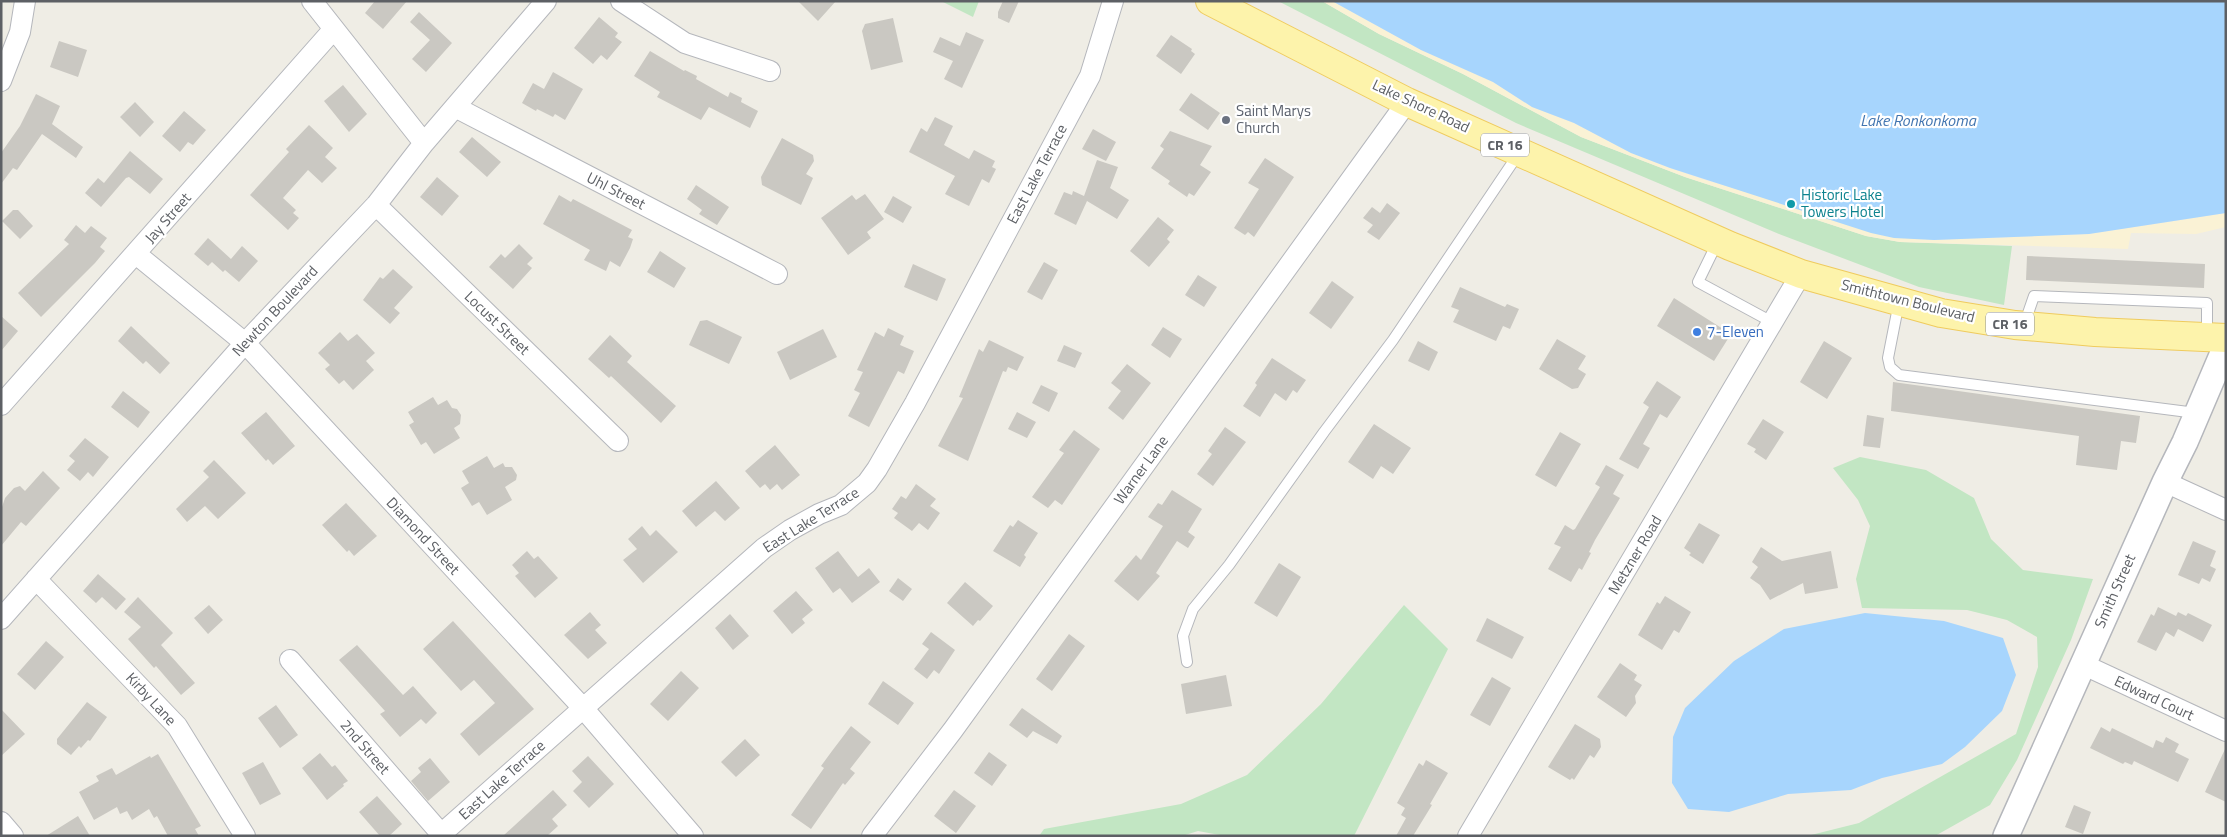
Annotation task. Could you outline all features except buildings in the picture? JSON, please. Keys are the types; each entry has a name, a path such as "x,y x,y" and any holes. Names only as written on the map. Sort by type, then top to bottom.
{"main road":[{"name":"Lake Shore Road","path":"1210,1 1406,102 1718,240 1800,274"},
{"name":"Smithtown Boulevard","path":"1800,274 1941,313 2024,326 2219,341"}],"street":[{"path":"1,81 20,32 25,1"},
{"path":"312,1 424,143"},
{"name":"Newton Boulevard","path":"1,619 245,343 376,205 424,143 546,1"},
{"path":"620,1 685,43 770,71"},
{"name":"East Lake Terrace","path":"441,835 764,548 790,530 819,514 841,505 867,483 915,403 1090,76 1113,1"},
{"name":"Jay Street","path":"1,405 333,30"},
{"name":"Warner Lane","path":"872,836 953,730 1406,102"},
{"name":"Uhl Street","path":"455,107 777,274"},
{"name":"Locust Street","path":"376,205 618,442"},
{"name":"Diamond Street","path":"136,254 245,343 583,708 693,836"},
{"name":"Metzner Road","path":"1468,836 1800,274"},
{"name":"Smith Street","path":"2006,836 2082,664 2197,413 2219,341"},
{"path":"2165,482 2226,510"},
{"name":"Kirby Lane","path":"36,579 177,726 245,836"},
{"name":"2nd Street","path":"290,660 441,835"},
{"name":"Edward Court","path":"2082,664 2226,731"},
{"path":"1,822 13,836"}],"lane":[{"path":"1187,662 1184,636 1193,610 1229,565 1324,432 1393,340 1520,152"},
{"path":"1718,240 1698,282 1772,322"},
{"path":"1899,301 1888,358 1890,367 1899,375 2197,413"}],"green space":[{"path":"941,1 979,1 973,17"},
{"path":"1278,1 1322,1 1379,34 1463,74 1581,137 1685,177 1866,236 1900,242 2012,246 2004,305 1919,287 1779,234 1516,123"},
{"path":"1860,457 1926,470 1974,498 1991,539 2023,570 2093,579 2071,640 2017,760 1990,805 1935,836 1807,836 1859,823 2016,734 2038,667 2037,637 2007,620 1967,610 1862,608 1856,579 1870,526 1858,500 1833,468"},
{"path":"1404,605 1448,649 1354,836 1225,836 1198,831 1182,836 1039,836 1044,829 1181,804 1247,775 1321,704"}],"sand":[{"path":"1322,1 1332,1 1421,50 1493,82 1532,107 1574,123 1631,153 1708,181 1934,240 2089,234 2226,213 2226,227 2196,234 2131,233 2128,249 1900,242 1866,236 1685,177 1581,137 1463,74 1379,34"}],"water":[{"name":"Lake Ronkonkoma","path":"1332,1 2226,1 2226,213 2089,234 1934,240 1894,238 1871,233 1670,168 1631,153 1574,123 1532,107 1493,82 1421,50"},
{"path":"1865,613 1944,621 2003,638 2016,675 2002,711 1965,747 1942,764 1882,778 1851,790 1788,794 1729,812 1688,809 1672,783 1673,737 1685,708 1734,661 1784,629"}],"place":[{"name":"Saint Marys Church","path":"1226,120"},
{"name":"Historic Lake Towers Hotel","path":"1791,204"},
{"name":"7-Eleven","path":"1697,332"}]}
